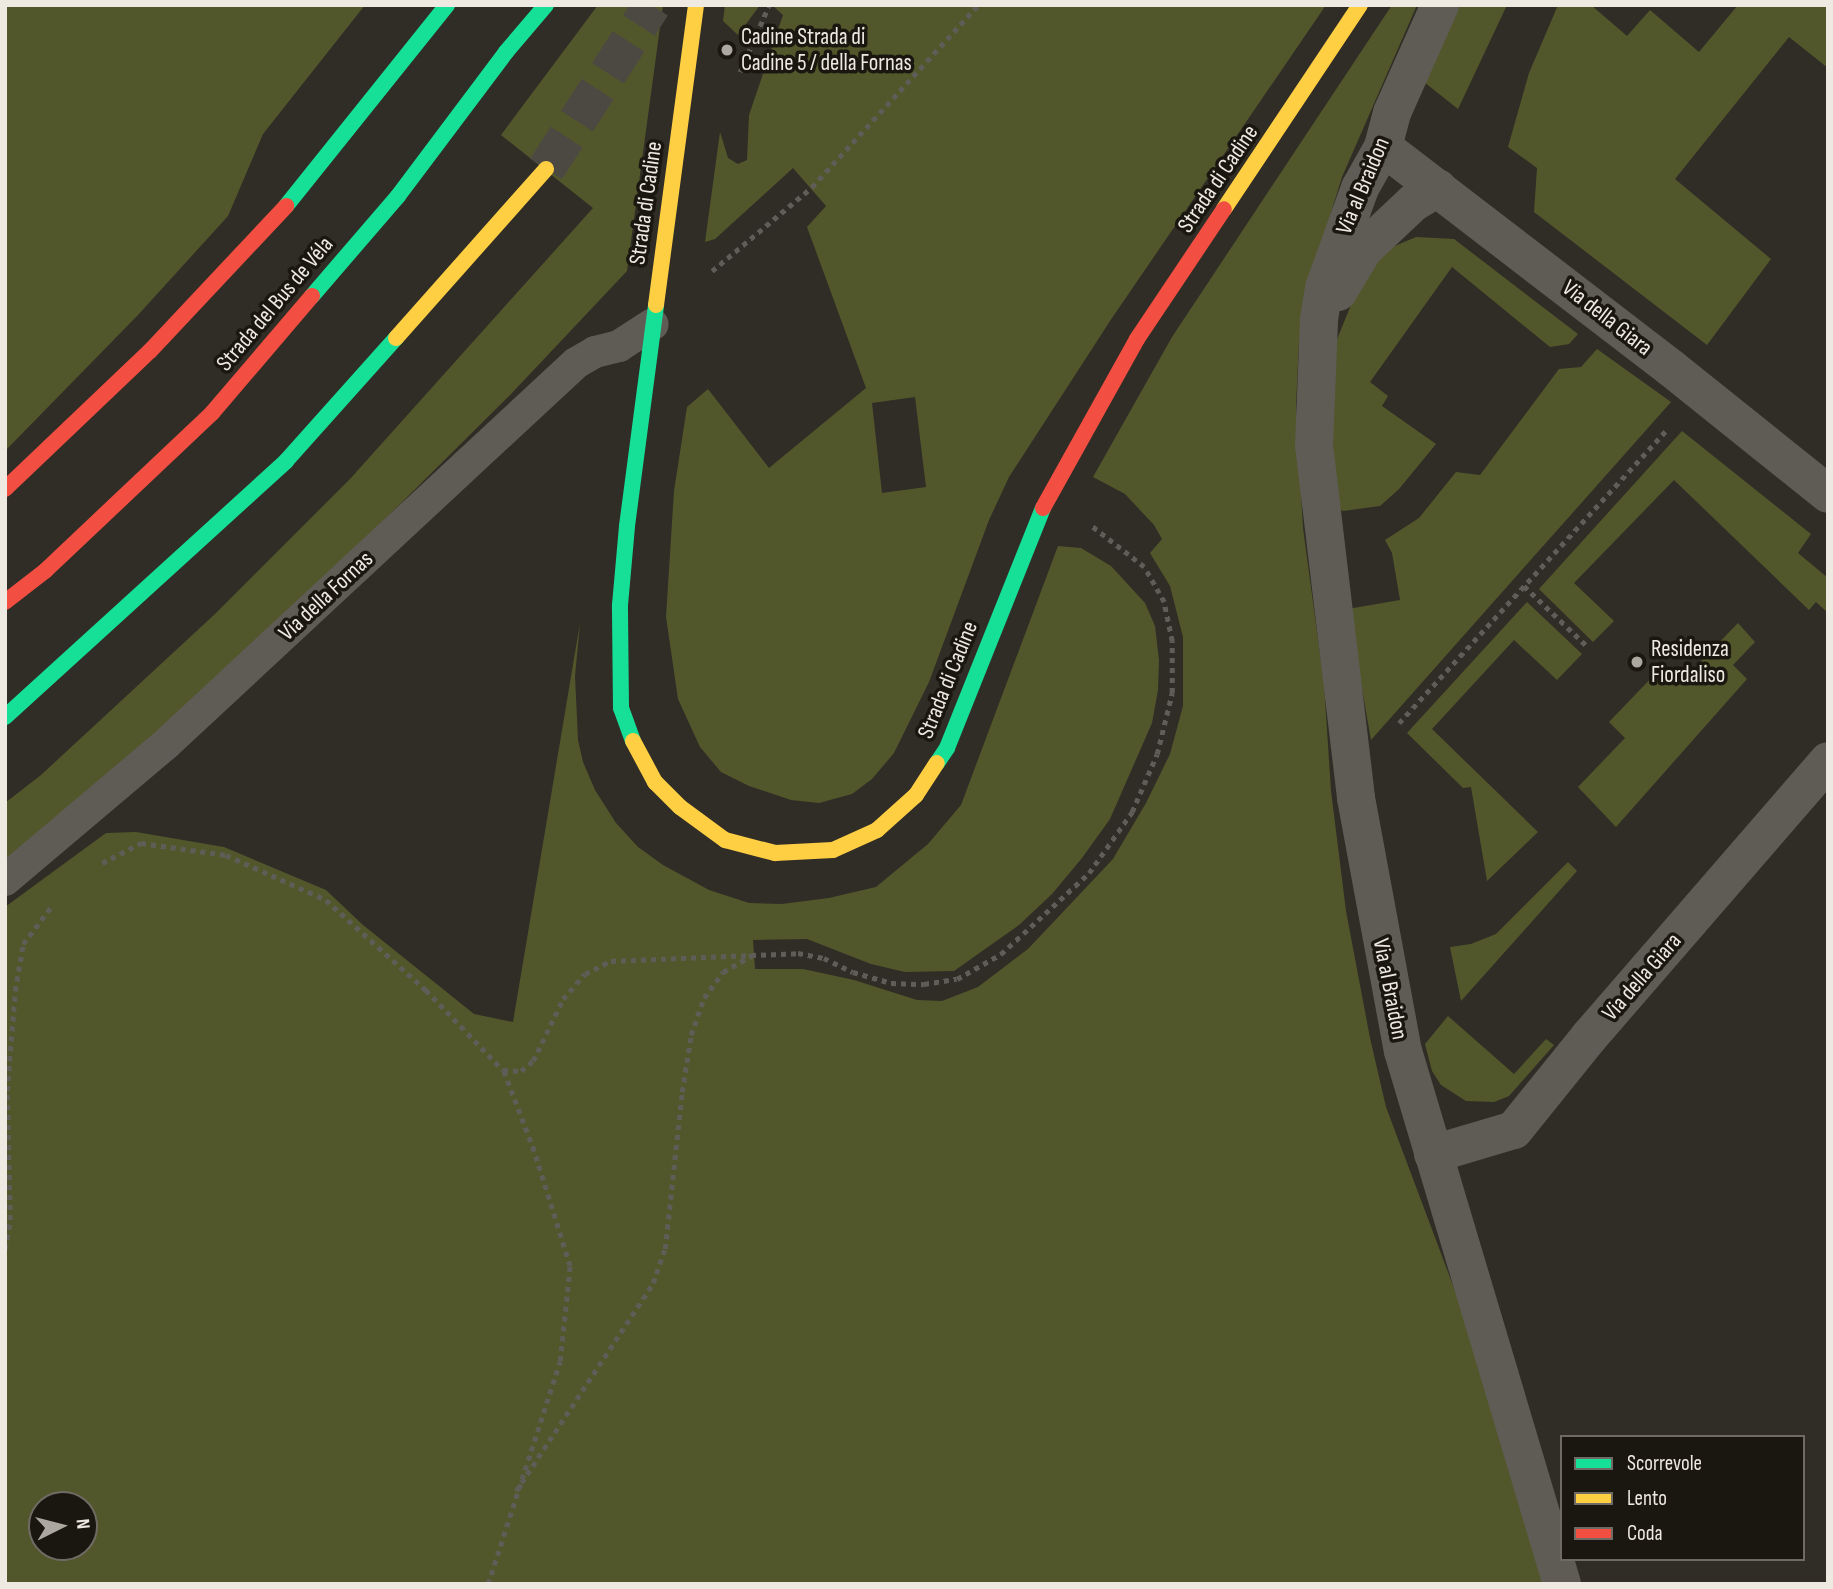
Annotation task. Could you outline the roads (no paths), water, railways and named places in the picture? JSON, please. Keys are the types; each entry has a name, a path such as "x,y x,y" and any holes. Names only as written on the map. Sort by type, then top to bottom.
{"main road":[{"path":"5,489 150,351 296,195 447,5"},
{"name":"Strada del Bus de Véla","path":"5,603 45,571 212,413 398,196 506,52 546,5"},
{"name":"Strada di Cadine","path":"696,5 653,324 620,605 621,708 636,751 655,782 680,807 725,839 775,853 833,850 877,830 916,795 947,748 1032,529 1050,493 1137,339 1360,5"},
{"path":"5,716 286,461 546,169"}],"street":[{"name":"Via al Braidon","path":"1440,5 1392,113 1382,147 1360,188 1324,288 1314,445 1356,798 1403,1051 1562,1584"},
{"name":"Via della Giara","path":"1382,147 1671,368 1828,494"},
{"name":"Via al Braidon","path":"1317,375 1329,316 1343,280 1363,250 1413,203 1438,188"},
{"name":"Via della Giara","path":"1433,1154 1514,1130 1589,1037 1828,761"}],"lane":[{"name":"Via della Fornas","path":"5,880 167,743 576,363 595,352 619,345 653,324"}],"tunnel":[{"path":"546,169 652,5"}],"place":[{"name":"Cadine Strada di Cadine 5 / della Fornas","path":"727,50"},
{"name":"Residenza Fiordaliso","path":"1637,662"}]}
